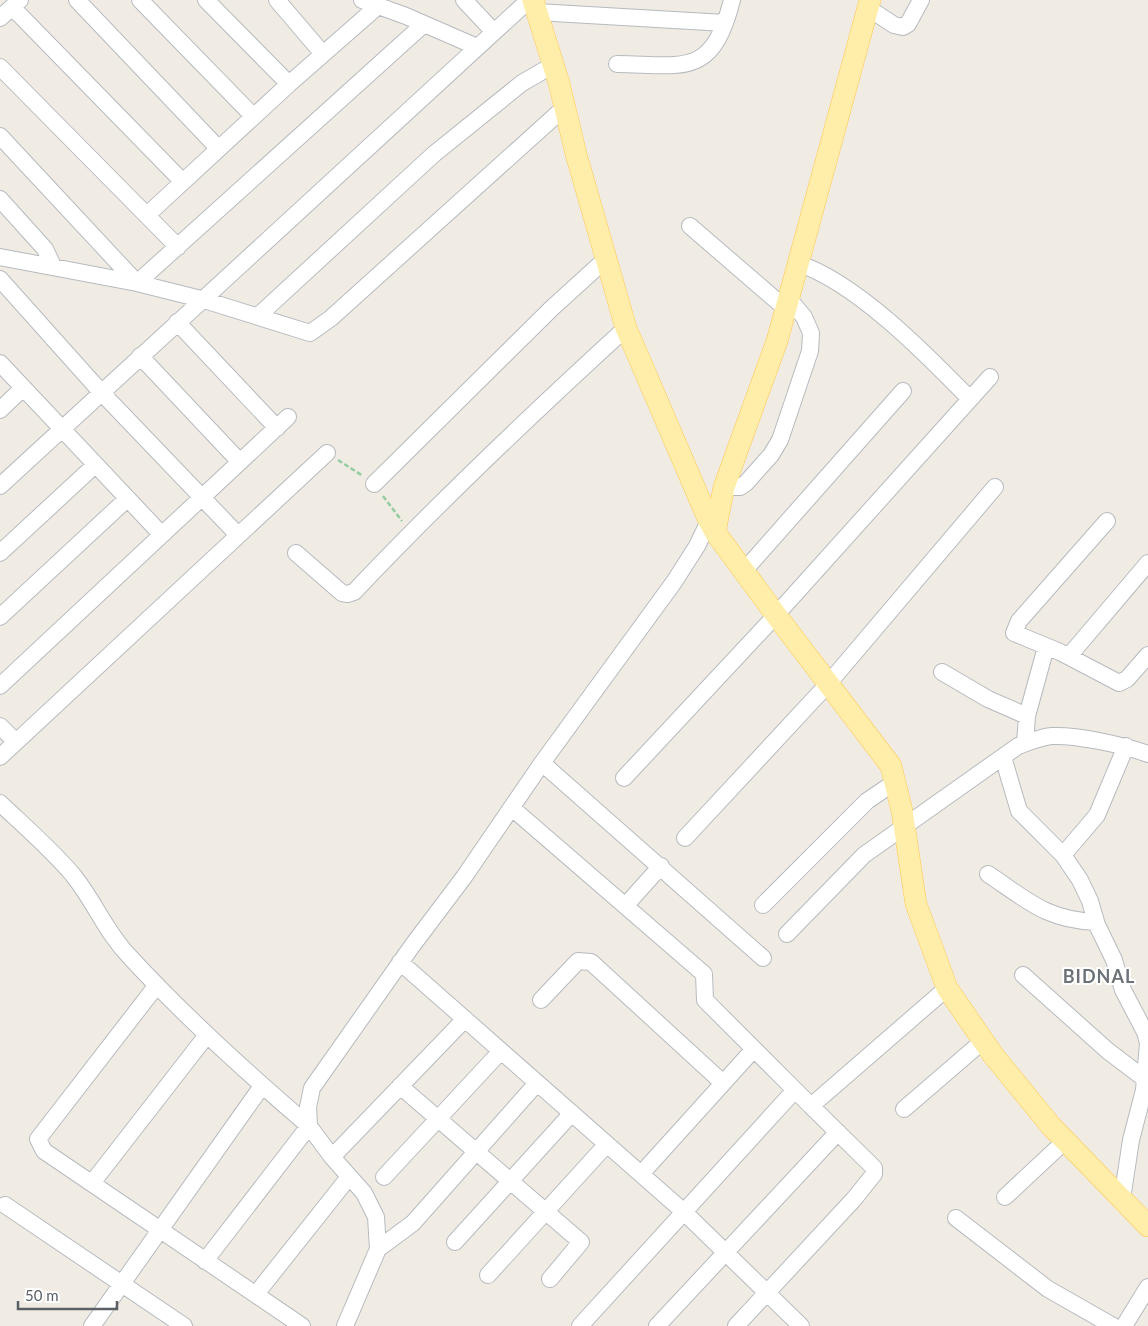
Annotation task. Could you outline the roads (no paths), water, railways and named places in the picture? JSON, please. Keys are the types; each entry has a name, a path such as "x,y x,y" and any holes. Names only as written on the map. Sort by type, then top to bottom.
{"main road":[{"path":"533,4 553,65 626,328 712,527 776,615 891,766 904,826 916,904 947,988 983,1041 1065,1141 1148,1226"},
{"path":"712,527 724,487 768,368 869,4"}],"street":[{"path":"77,0 218,148"},
{"path":"140,0 253,116"},
{"path":"206,0 289,84"},
{"path":"276,0 323,54"},
{"path":"362,0 477,47"},
{"path":"464,0 494,32"},
{"path":"618,64 692,63 706,54 715,44 725,23 732,0"},
{"path":"869,4 894,25 903,27 908,24 921,0"},
{"path":"0,486 202,298 477,47 494,32 533,4 725,23"},
{"path":"147,215 253,116 378,6"},
{"path":"10,8 182,181"},
{"path":"137,283 424,24"},
{"path":"258,316 434,154 522,83 553,65"},
{"path":"0,67 178,246"},
{"path":"0,257 137,283 202,298 310,334 316,331 565,107"},
{"path":"0,136 137,283"},
{"path":"0,199 46,249 53,266"},
{"path":"690,226 804,316 811,332 810,351 780,440 771,455 746,483 740,486 724,487"},
{"path":"374,484 552,308 607,258"},
{"path":"797,263 832,278 877,313 931,359 970,399"},
{"path":"0,279 101,392 238,535"},
{"path":"0,686 283,423 177,322"},
{"path":"296,552 342,593 354,592 411,532 532,414 626,328"},
{"path":"140,356 240,462"},
{"path":"0,363 94,465 162,535"},
{"path":"624,778 776,615 990,377"},
{"path":"0,410 23,388"},
{"path":"744,572 904,391"},
{"path":"0,757 327,453"},
{"path":"0,553 94,465"},
{"path":"685,838 828,684 994,487"},
{"path":"0,617 127,499"},
{"path":"1107,521 1014,630 1017,636 1068,656 1119,684 1128,678 1148,655"},
{"path":"205,1261 309,1126 308,1107 312,1088 712,527"},
{"path":"1068,656 1148,563"},
{"path":"1025,743 1028,716 1046,647"},
{"path":"942,672 988,699 1028,716"},
{"path":"0,726 16,742"},
{"path":"787,934 859,860 1003,756 1025,743 1052,736 1126,746 1148,754"},
{"path":"1063,855 1098,815 1126,746"},
{"path":"1003,756 1019,811 1063,855 1080,880 1090,901 1096,922 1114,960 1123,990 1146,1032 1148,1048 1145,1101 1131,1140 1122,1199"},
{"path":"542,763 662,866 763,958"},
{"path":"763,905 867,801 895,782"},
{"path":"0,803 72,874 112,936 157,985 207,1035 309,1126 332,1157 364,1193 376,1217 378,1250 345,1326"},
{"path":"512,808 626,904 704,974 705,1000 870,1163 874,1174 854,1199 736,1326"},
{"path":"626,904 662,866"},
{"path":"988,874 1051,915 1078,921 1096,922"},
{"path":"541,1000 578,961 591,962 723,1083"},
{"path":"400,962 684,1212 766,1294 801,1326"},
{"path":"1023,975 1108,1051 1145,1079"},
{"path":"157,985 38,1139 44,1151 302,1326"},
{"path":"811,1106 947,988"},
{"path":"332,1157 465,1019"},
{"path":"92,1183 207,1035"},
{"path":"904,1109 983,1041"},
{"path":"641,1174 754,1049"},
{"path":"384,1176 501,1051"},
{"path":"378,1250 413,1223 537,1082"},
{"path":"92,1326 158,1230 262,1086"},
{"path":"400,1086 475,1153 581,1242 550,1279"},
{"path":"580,1326 795,1090"},
{"path":"455,1242 572,1113"},
{"path":"657,1326 838,1132"},
{"path":"1005,1197 1065,1141"},
{"path":"488,1275 607,1144"},
{"path":"256,1294 349,1177"},
{"path":"5,1205 184,1326"},
{"path":"956,1218 1048,1290 1113,1326"},
{"path":"1124,1326 1148,1287"}],"district":[{"name":"BIDNAL","path":"1099,976"}]}
